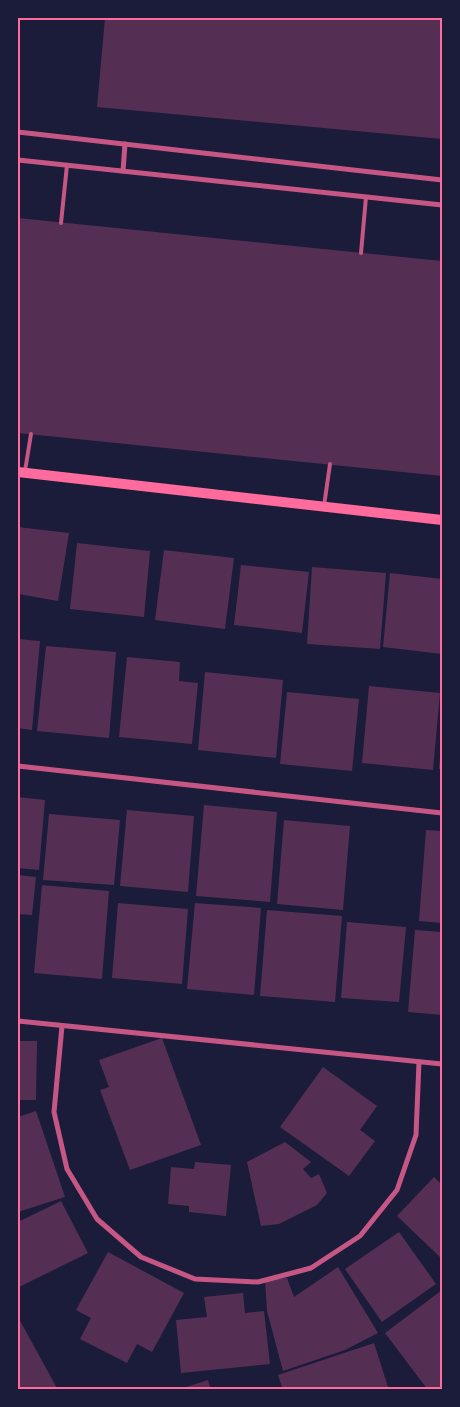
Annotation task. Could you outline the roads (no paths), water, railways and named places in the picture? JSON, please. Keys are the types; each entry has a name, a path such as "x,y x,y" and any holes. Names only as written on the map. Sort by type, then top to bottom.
{"main road":[{"path":"21,473 324,509 442,520"}],"street":[{"path":"18,132 442,180"},
{"path":"123,171 125,144"},
{"path":"18,160 442,205"},
{"path":"18,766 442,813"},
{"path":"18,1020 442,1064"},
{"path":"62,1026 54,1112 67,1169 96,1219 141,1257 196,1279 258,1282 311,1268 360,1236 397,1190 416,1135 418,1062"}],"lane":[{"path":"61,222 67,165"},
{"path":"361,253 366,197"},
{"path":"21,473 31,434"},
{"path":"324,509 330,464"}]}
